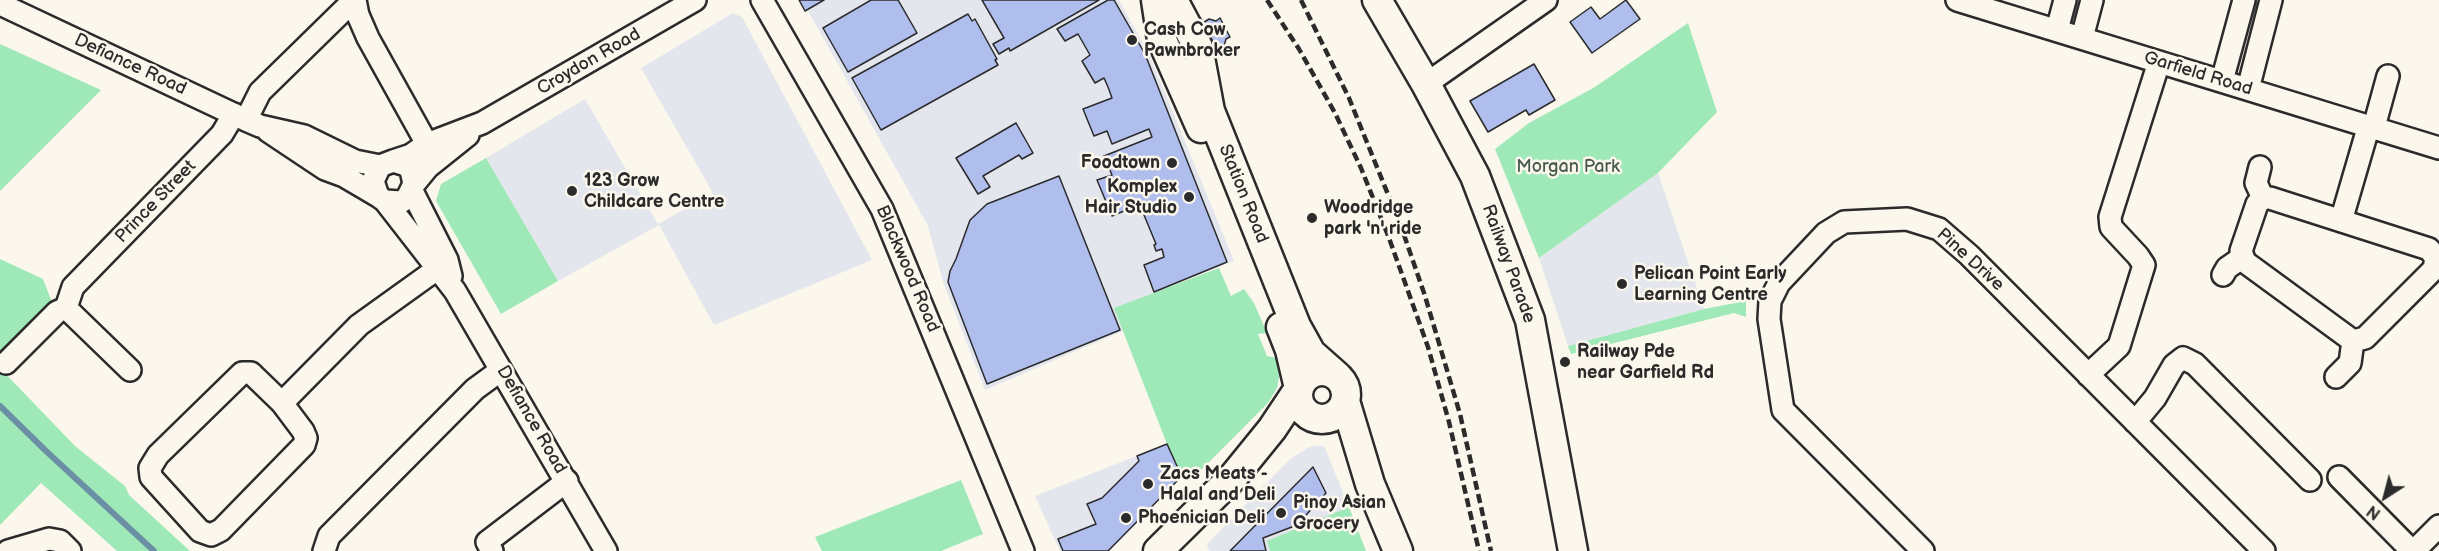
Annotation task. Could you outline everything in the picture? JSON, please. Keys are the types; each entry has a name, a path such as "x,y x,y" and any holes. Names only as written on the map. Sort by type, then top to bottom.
{"street":[{"name":"Prince Street","path":"66,308 73,287 222,135 247,120 260,92 354,0"},
{"path":"354,0 357,15 368,38 427,144"},
{"name":"Croydon Road","path":"386,164 411,155 427,144 482,123 695,0"},
{"name":"Blackwood Road","path":"762,0 882,209 1023,551"},
{"name":"Station Road","path":"1156,0 1162,40 1191,105 1290,350 1299,389"},
{"name":"Station Road","path":"1173,0 1188,24 1203,62 1210,111 1296,326 1311,354 1341,388"},
{"name":"Railway Parade","path":"1377,0 1426,84 1474,176 1530,320 1573,551"},
{"path":"1426,84 1546,0"},
{"name":"Garfield Road","path":"1957,0 2439,148"},
{"path":"2057,30 2065,0"},
{"path":"2082,38 2092,0"},
{"path":"2222,81 2244,0"},
{"path":"2248,89 2271,0"},
{"name":"Defiance Road","path":"0,4 247,120 325,169 344,176 382,198 455,291 606,551"},
{"path":"1162,40 1172,28 1188,24"},
{"path":"2088,375 2119,346 2144,265 2111,227 2110,217 2159,62"},
{"path":"2342,221 2388,76"},
{"name":"Defiance Road","path":"247,120 304,136 355,161 386,164"},
{"name":"Croydon Road","path":"413,188 428,167 482,123"},
{"path":"386,164 406,165 411,171 413,188 401,202 382,198 373,181 386,164"},
{"path":"2260,167 2256,183 2263,198"},
{"name":"Defiance Road","path":"413,188 447,260 455,291"},
{"path":"2263,198 2270,198 2429,249 2437,258 2434,269 2365,338 2353,341 2245,262 2241,251 2257,204 2263,198"},
{"name":"Pine Drive","path":"1923,551 1783,410 1769,320 1770,301 1779,283 1802,258 1826,233 1844,222 1907,219 1939,229 1969,255 2264,551"},
{"path":"2223,275 2227,268 2243,257"},
{"path":"282,403 359,325 437,269"},
{"path":"6,363 57,312 66,308 130,370"},
{"path":"2336,377 2350,363 2353,341"},
{"path":"2135,422 2155,398 2174,365 2183,358 2195,364 2310,480"},
{"path":"324,551 329,536 475,389 501,370"},
{"path":"1158,551 1233,477 1272,429 1306,378 1317,372 1325,371 1341,388 1370,484 1398,551"},
{"path":"242,373 251,373 282,403 303,431 306,438 304,445 221,530 211,535 200,531 151,477 150,468 154,461 242,373"},
{"path":"1233,477 1270,453 1299,428 1316,418 1335,415 1341,388"},
{"path":"1299,389 1301,407 1337,436 1370,484"},
{"path":"2339,477 2413,551 2439,526"},
{"path":"492,551 487,542 567,482"},
{"path":"8,551 49,539 60,541 70,551"}],"shaded area":[{"path":"802,0 1119,0 1149,54 1234,261 1115,308 1123,331 985,390 943,282 928,226"},
{"path":"733,13 742,17 872,260 714,325 659,225 558,281 486,158 585,99 658,224 713,193 641,68"},
{"name":"Pelican Point Early Learning Centre","path":"1658,173 1704,309 1568,346 1539,258"},
{"path":"1167,444 1182,477 1109,551 1060,551 1035,496"},
{"path":"1311,446 1324,446 1349,507 1268,541 1270,551 1209,551 1207,544 1290,459"}],"green space":[{"name":"Morgan Park","path":"1688,23 1717,112 1658,173 1539,258 1495,149 1529,123 1595,87"},
{"path":"0,44 101,90 0,191"},
{"path":"486,158 558,281 501,314 436,201 441,184"},
{"path":"0,259 43,279 52,302 0,356"},
{"path":"1219,268 1231,296 1244,289 1254,303 1267,333 1258,334 1267,356 1277,358 1279,378 1277,388 1268,403 1190,481 1182,477 1167,444 1114,308"},
{"path":"1746,301 1746,317 1734,313 1571,354 1568,346 1704,309"},
{"path":"0,368 75,446 125,486 129,495 190,551 117,551 41,483 0,525"},
{"path":"961,480 983,534 941,551 822,551 815,537"},
{"path":"1349,507 1366,551 1270,551 1267,541"}],"building":[{"path":"799,0 824,0 805,11"},
{"path":"871,0 898,0 917,33 848,72 823,28"},
{"path":"982,0 1099,0 1010,51 1009,48 999,54 993,44 1004,38"},
{"path":"1108,0 1114,0 1145,54 1227,262 1154,292 1144,265 1164,257 1162,249 1156,251 1154,245 1156,244 1144,215 1147,214 1143,203 1112,216 1097,180 1112,175 1104,156 1152,137 1149,129 1112,144 1107,131 1094,136 1083,109 1112,98 1104,78 1095,83 1082,61 1090,55 1078,34 1065,41 1057,29"},
{"path":"1626,0 1640,19 1592,53 1570,22 1591,7 1600,19"},
{"path":"968,14 972,21 975,19 998,65 881,130 852,78"},
{"path":"1220,18 1230,37 1226,39 1224,46 1216,50 1206,38 1201,24 1209,19 1216,21"},
{"path":"1534,64 1555,100 1529,115 1526,110 1488,132 1470,101"},
{"path":"1016,123 1033,153 1022,159 1019,155 983,176 990,187 978,194 956,158"},
{"path":"1059,176 1120,330 987,384 948,282 950,271 970,220 987,204"},
{"path":"1167,444 1182,477 1108,551 1063,551 1058,539 1096,524 1087,504 1102,498 1139,461 1137,456"},
{"path":"1313,467 1326,493 1297,525 1263,538 1266,551 1230,551"}],"waterway":[{"path":"0,406 154,551"}],"railway":[{"path":"1267,0 1299,49 1335,113 1361,168 1389,238 1428,347 1449,422 1479,551"},
{"path":"1301,0 1349,98 1402,229 1425,296 1460,414 1491,551"}],"place":[{"name":"Cash Cow Pawnbroker","path":"1132,40"},
{"name":"Foodtown","path":"1172,163"},
{"name":"123 Grow Childcare Centre","path":"572,191"},
{"name":"Komplex Hair Studio","path":"1189,197"},
{"name":"Woodridge park 'n' ride","path":"1312,218"},
{"name":"Pelican Point Early Learning Centre","path":"1622,284"},
{"name":"Railway Pde near Garfield Rd","path":"1565,362"},
{"name":"Zacs Meats - Halal and Deli","path":"1148,484"},
{"name":"Pinoy Asian Grocery","path":"1281,513"},
{"name":"Phoenician Deli","path":"1126,518"}]}
